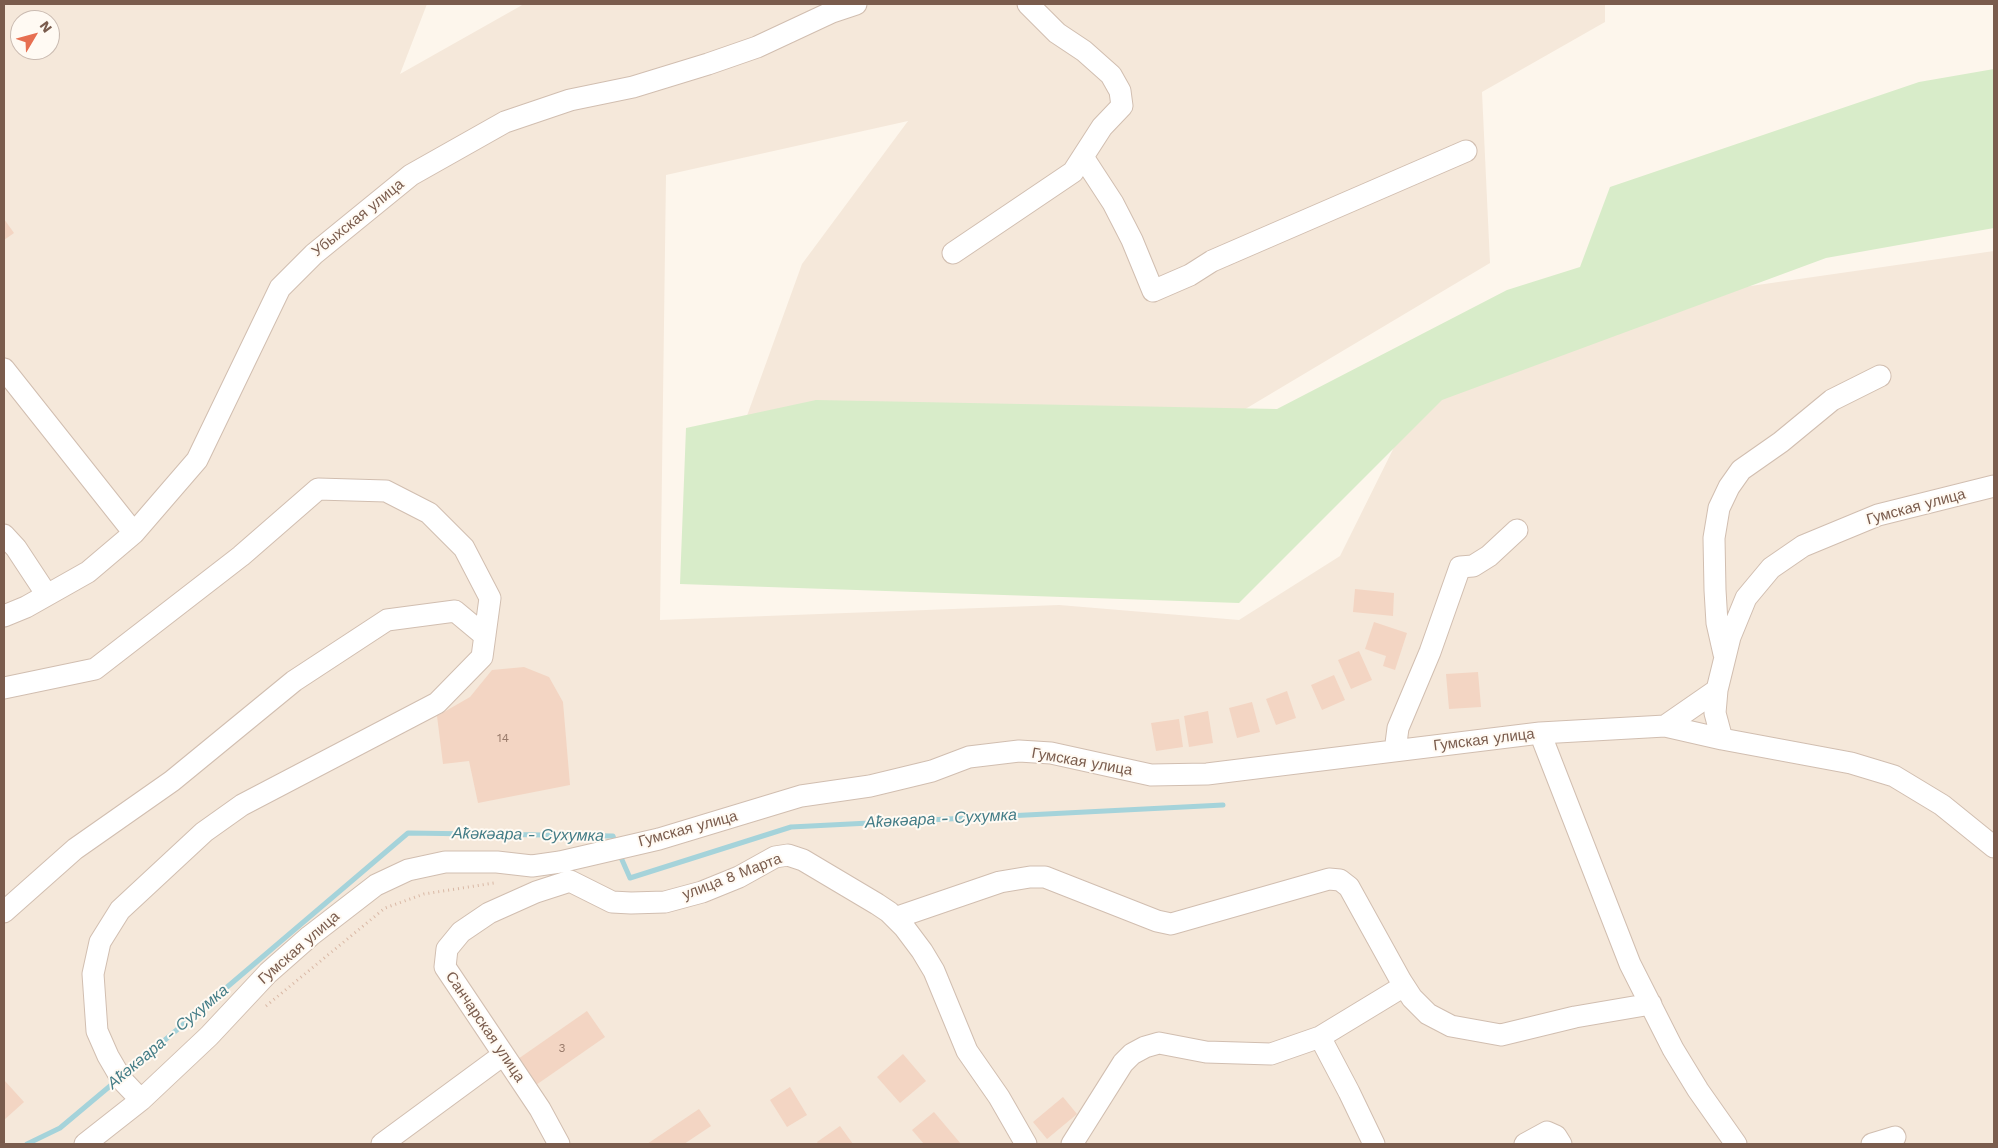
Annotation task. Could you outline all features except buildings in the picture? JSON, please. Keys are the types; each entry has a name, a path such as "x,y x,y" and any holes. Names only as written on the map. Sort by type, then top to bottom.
{"street":[{"name":"Убыхская улица","path":"4,616 26,607 88,572 134,533 197,460 245,364 280,288 314,254 412,175 505,122 570,100 633,87 708,64 756,47 832,12 856,4"},
{"path":"953,253 1073,172 1102,127 1122,106 1120,91 1111,75 1084,50 1057,33 1028,4"},
{"path":"1083,157 1113,202 1132,240 1153,291 1190,275 1212,261 1466,151"},
{"path":"4,369 134,533"},
{"path":"1725,658 1717,623 1714,538 1719,508 1729,487 1741,470 1780,442 1832,400 1880,376"},
{"name":"Гумская улица","path":"1722,739 1715,713 1717,690 1730,638 1746,598 1771,568 1803,546 1878,515 1994,486"},
{"path":"4,688 95,669 241,556 318,490 386,491 429,514 464,548 490,598 482,657 437,703 242,805 204,832 120,910 100,942 93,974 97,1031 108,1056 122,1080 141,1100"},
{"path":"1395,751 1398,728 1430,652 1460,567 1473,566 1489,556 1517,530"},
{"path":"4,535 16,548 47,595"},
{"path":"4,912 75,849 172,780 294,681 387,620 455,611 485,636"},
{"path":"1665,726 1717,690"},
{"path":"1665,726 1722,739 1851,763 1894,776 1942,805 1994,847"},
{"name":"Гумская улица","path":"85,1144 141,1100 208,1036 268,973 310,936 376,886 408,870 445,862 497,862 532,866 560,862 668,836 801,796 870,786 932,771 969,758 1019,751 1051,753 1151,775 1207,774 1540,734 1665,726"},
{"path":"1540,734 1630,964 1673,1048 1698,1090 1736,1144"},
{"name":"улица 8 Марта","path":"536,892 570,880 612,902 665,902 702,892 739,877 775,857 788,856 803,860 877,904 895,918 922,951 934,971 967,1051 999,1097 1026,1144"},
{"path":"895,918 1000,882 1030,877 1045,877 1157,921 1171,924 1329,879 1340,880 1349,887 1412,998 1428,1014 1451,1026 1501,1035 1575,1017 1651,1004"},
{"name":"Санчарская улица","path":"536,892 489,914 461,932 447,949 445,966 540,1109 559,1144"},
{"path":"1072,1144 1123,1063 1132,1054 1145,1047 1159,1043 1206,1052 1271,1054 1320,1038 1404,986"},
{"path":"1320,1038 1374,1144"},
{"path":"382,1144 503,1054"},
{"path":"1525,1144 1547,1132 1556,1136 1561,1144"},
{"path":"1872,1144 1895,1137"}],"path":[{"path":"263,1008 385,908 424,894 496,882"}],"shaded area":[{"path":"4,4 427,4 400,74 524,4 1605,4 1605,22 1482,92 1490,263 1195,439 744,424 802,264 908,121 666,175 660,620 1059,605 1239,620 1340,556 1423,389 1667,298 1994,251 1994,1144 4,1144"}],"green space":[{"path":"1994,69 1994,228 1826,258 1442,400 1239,603 680,584 686,428 816,400 1277,409 1507,290 1580,267 1610,187 1919,82"}],"waterway":[{"name":"Аҟәкәара - Сухумка","path":"619,853 630,878 791,827 1223,805"},
{"name":"Аҟәкәара - Сухумка","path":"125,1074 408,833 613,836 616,845"},
{"name":"Аҟәкәара - Сухумка","path":"27,1144 60,1128 116,1081"}]}
